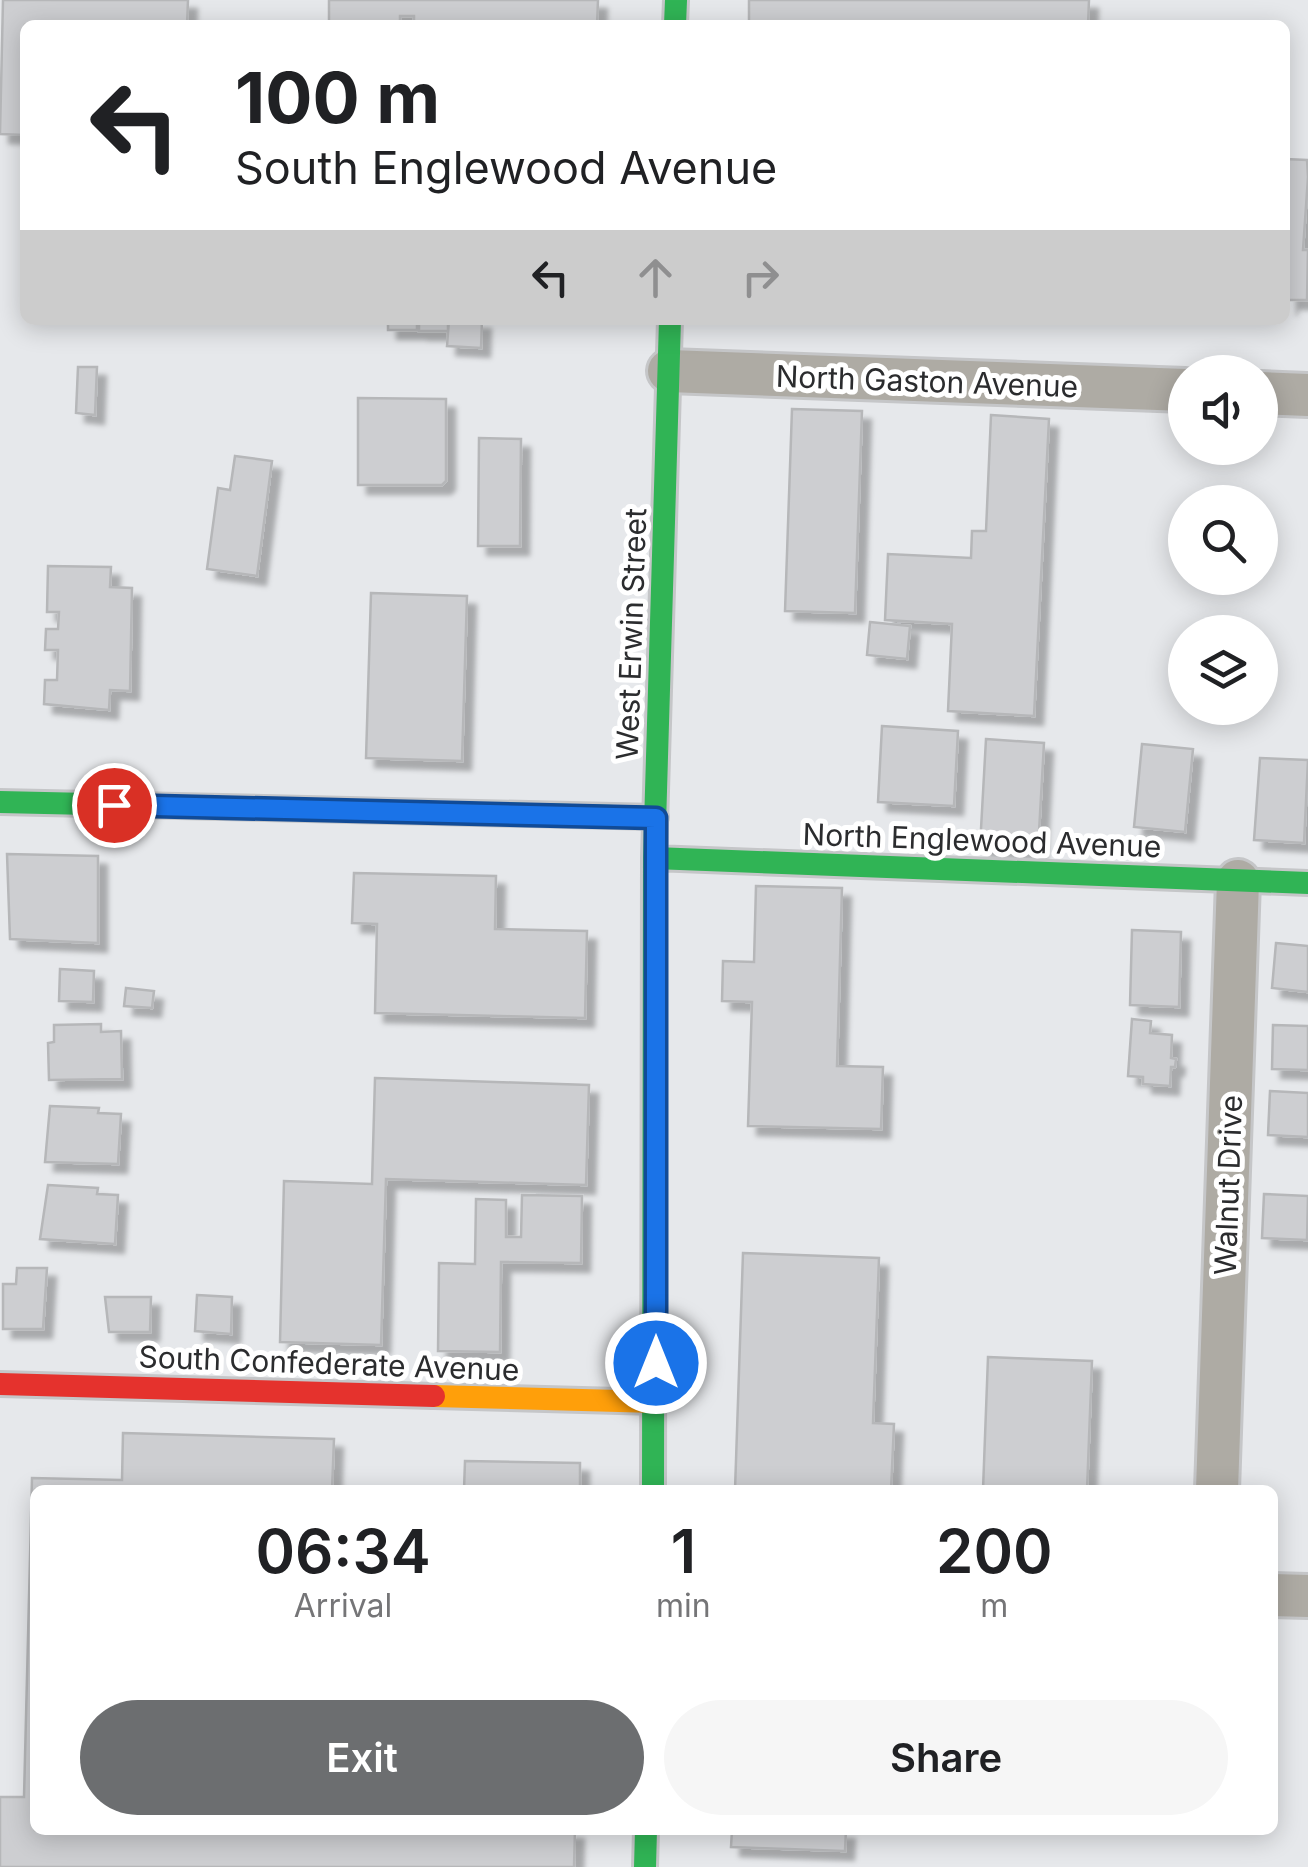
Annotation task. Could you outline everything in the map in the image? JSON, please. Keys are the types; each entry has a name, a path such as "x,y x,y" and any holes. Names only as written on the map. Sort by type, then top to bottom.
{"street":[{"name":"West Erwin Street","path":"653,1485 654,858 670,325"},
{"name":"North Gaston Avenue","path":"669,371 1168,389"},
{"path":"1278,394 1308,395"},
{"path":"0,802 656,818"},
{"name":"North Englewood Avenue","path":"654,858 1308,883"},
{"name":"Walnut Drive","path":"1217,1485 1238,880"},
{"name":"South Confederate Avenue","path":"0,1384 656,1402"},
{"path":"1278,1595 1308,1596"},
{"path":"645,1867 646,1835"}],"building":[{"path":"3,0 188,0 187,20 20,20 20,135 0,134"},
{"path":"329,0 598,0 597,20 414,20 414,16 400,16 400,20 329,20"},
{"path":"749,0 1089,0 1088,20 749,20"},
{"path":"1290,159 1307,160 1303,250 1308,250 1307,300 1290,300"},
{"path":"388,325 417,325 417,330 388,330"},
{"path":"419,325 448,325 448,331 419,331"},
{"path":"449,325 482,325 481,348 447,346"},
{"path":"78,367 97,367 95,415 76,413"},
{"path":"358,398 446,399 446,481 442,485 358,485"},
{"path":"792,409 862,411 855,613 785,611"},
{"path":"991,415 1049,419 1034,716 948,711 952,624 885,620 888,554 971,558 972,531 986,531"},
{"path":"479,438 521,439 520,546 478,546"},
{"path":"235,456 272,461 257,576 207,569 218,488 230,490"},
{"path":"48,566 111,567 110,587 132,588 130,691 110,690 109,710 44,704 45,680 57,680 58,650 45,650 46,629 58,629 59,612 47,612"},
{"path":"371,593 467,596 462,761 366,758"},
{"path":"870,622 910,626 907,659 867,655"},
{"path":"882,726 958,731 954,806 878,802"},
{"path":"986,739 1044,743 1038,850 980,847"},
{"path":"1142,744 1193,749 1185,832 1134,827"},
{"path":"1260,758 1308,760 1304,843 1254,840"},
{"path":"7,854 98,856 98,943 10,939"},
{"path":"354,873 496,876 495,929 587,931 585,1018 375,1013 377,924 352,923"},
{"path":"756,886 842,888 837,1066 883,1067 881,1129 748,1126 752,1002 722,1001 723,961 754,962"},
{"path":"1132,930 1181,932 1179,1007 1130,1005"},
{"path":"1276,943 1308,946 1308,992 1272,988"},
{"path":"60,969 94,971 93,1002 59,1001"},
{"path":"126,988 154,991 152,1008 124,1006"},
{"path":"1132,1019 1151,1021 1150,1033 1172,1035 1171,1058 1176,1059 1175,1067 1171,1067 1170,1086 1143,1084 1143,1077 1128,1076"},
{"path":"101,1024 101,1032 121,1031 122,1079 49,1080 48,1043 54,1042 54,1025"},
{"path":"1273,1025 1308,1026 1308,1070 1272,1069"},
{"path":"375,1078 589,1085 586,1185 386,1179 381,1345 280,1342 284,1181 372,1184"},
{"path":"1270,1091 1308,1093 1308,1137 1268,1135"},
{"path":"50,1106 99,1108 98,1113 121,1114 118,1164 45,1162"},
{"path":"48,1185 98,1188 97,1194 118,1195 115,1244 40,1239"},
{"path":"1264,1194 1308,1196 1307,1240 1262,1238"},
{"path":"522,1195 582,1196 581,1263 501,1262 500,1352 438,1351 439,1263 475,1264 476,1199 506,1200 506,1237 521,1237"},
{"path":"743,1253 879,1258 873,1423 894,1424 891,1485 735,1485"},
{"path":"17,1268 47,1268 43,1329 3,1329 3,1284 16,1284"},
{"path":"197,1295 232,1297 231,1334 195,1331"},
{"path":"105,1297 151,1297 150,1332 109,1332"},
{"path":"988,1357 1092,1361 1087,1485 983,1485"},
{"path":"123,1433 334,1439 332,1485 32,1485 32,1478 122,1480"},
{"path":"465,1461 580,1463 580,1485 464,1485"},
{"path":"30,1558 30,1835 575,1835 574,1867 0,1867 0,1797 24,1797"},
{"path":"732,1835 846,1835 845,1851 731,1847"}],"traffic: fast":[{"path":"675,20 676,0"},
{"path":"653,1485 654,858 670,325"},
{"path":"0,802 656,817"},
{"path":"654,858 1308,883"},
{"path":"645,1867 646,1835"}],"traffic: slow":[{"path":"434,1396 656,1402"}],"traffic: jam":[{"path":"0,1384 434,1396"}],"route":[{"path":"114,805 656,818 656,1363"}]}
